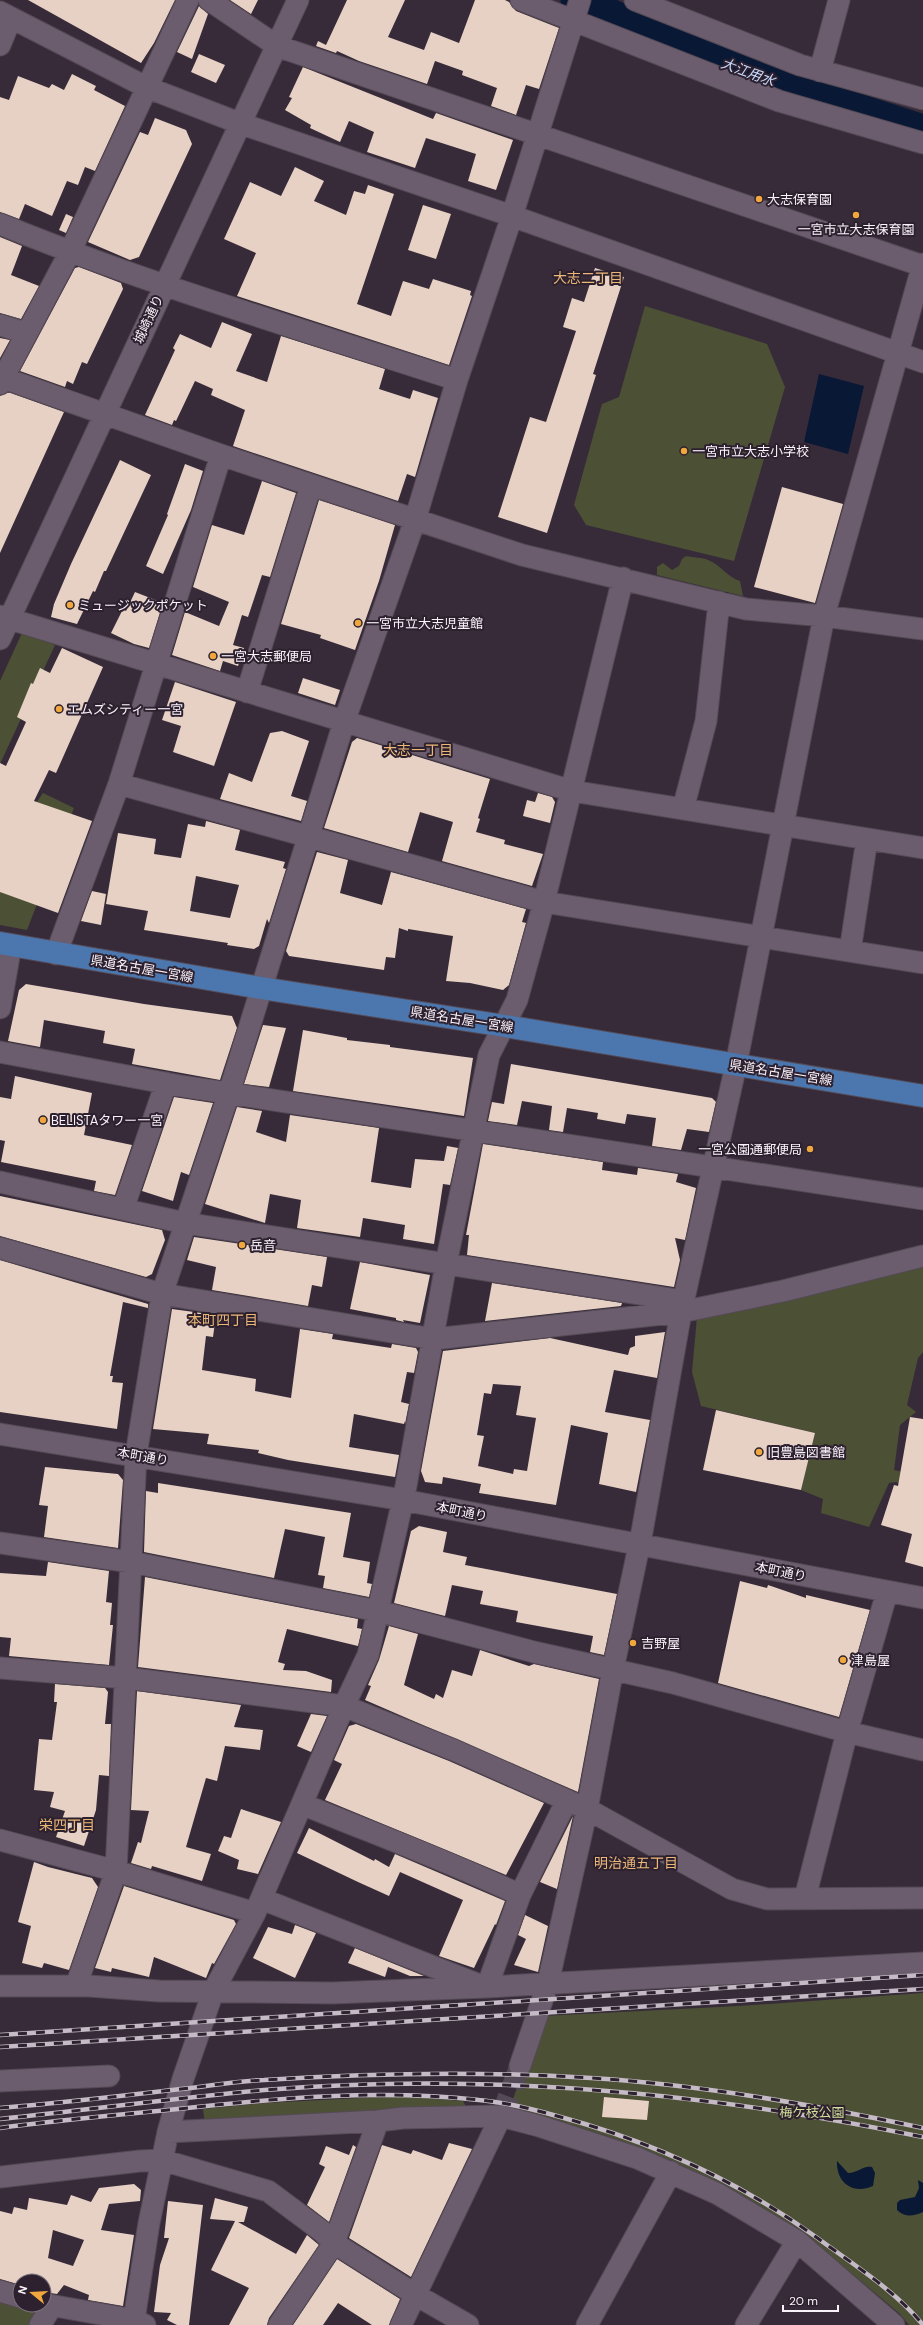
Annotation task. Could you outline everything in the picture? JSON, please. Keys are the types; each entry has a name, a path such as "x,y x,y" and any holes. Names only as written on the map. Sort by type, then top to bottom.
{"main road":[{"name":"県道名古屋一宮線","path":"5,944 56,954 261,988 504,1026 923,1096"}],"street":[{"path":"188,0 146,86 70,252 1,381 104,412 221,455 522,555 623,578 746,609 824,616 923,629"},
{"path":"209,0 277,46 923,266 824,616 736,1065 683,1306 639,1545 613,1669 587,1809 548,1984 520,2066"},
{"name":"城崎通り","path":"0,639 4,617 104,412 298,0"},
{"path":"521,0 576,13 779,101 860,126 923,143"},
{"path":"635,0 800,65 923,99"},
{"path":"820,71 839,0"},
{"path":"76,1986 116,1871 136,1455 162,1294 229,1093 307,837 344,722 415,520 457,380 512,216 576,13"},
{"path":"0,45 5,15 146,86 239,123 512,216 923,362"},
{"path":"0,224 70,252 164,285 457,380"},
{"path":"0,325 26,333"},
{"path":"56,954 119,784 158,665 221,455"},
{"path":"247,692 311,485"},
{"path":"52,2306 138,2323 149,2224 168,2132 183,2079 213,1992 258,1906 344,1706 368,1655 403,1500 434,1339 446,1264 489,1055 517,1000 572,791 623,578"},
{"path":"683,809 706,721 719,602"},
{"path":"4,617 572,791 923,848"},
{"path":"119,784 544,902 923,963"},
{"path":"850,951 867,839"},
{"path":"0,1008 5,944"},
{"path":"0,1052 166,1083 923,1199"},
{"path":"124,1209 166,1083"},
{"path":"0,1182 185,1223 446,1264 683,1306"},
{"path":"0,1248 162,1294 434,1339 683,1306 783,1291 923,1256"},
{"name":"本町通り","path":"0,1434 136,1455 403,1500 923,1598"},
{"path":"0,1543 131,1562 378,1611 673,1683 847,1732 923,1750"},
{"path":"805,1898 847,1732 887,1592"},
{"path":"0,1668 126,1678 344,1706 454,1750 587,1809 732,1889 768,1899 923,1898"},
{"path":"485,1987 520,1895 567,1800"},
{"path":"302,1804 412,1850 467,1869 520,1895"},
{"path":"0,1840 116,1871 258,1906 485,1987"},
{"path":"0,1986 76,1986 213,1992 332,1993 548,1984 923,1963"},
{"path":"0,2081 109,2076"},
{"path":"168,2132 378,2121 403,2118 501,2116 539,2126 637,2158 718,2194 797,2242 894,2325"},
{"path":"401,2325 501,2116"},
{"path":"279,2325 334,2243 378,2121"},
{"path":"0,2177 140,2161 162,2160 268,2191 323,2232 334,2243 416,2295 468,2325"},
{"path":"587,2325 670,2172"},
{"path":"746,2325 797,2242"},
{"path":"0,2291 12,2295"},
{"path":"40,2325 45,2313"}],"green space":[{"path":"645,306 767,344 785,387 734,561 586,525 574,505 602,404 619,397"},
{"path":"686,556 703,558 713,562 731,577 740,581 743,596 657,575 657,567 663,563 672,570 679,566 682,559"},
{"path":"22,633 55,645 0,764 0,681"},
{"path":"43,793 74,808 27,930 0,925 0,883 25,819"},
{"path":"923,1265 923,1352 918,1358 907,1405 916,1412 900,1425 894,1470 922,1476 918,1486 895,1482 889,1483 869,1527 821,1513 823,1499 801,1490 815,1433 701,1406 692,1372 697,1317"},
{"name":"梅ケ枝公園","path":"923,1993 923,2325 909,2325 900,2314 849,2271 811,2242 653,2154 604,2135 509,2110 543,2016 739,2006"},
{"path":"397,2096 463,2101 467,2109 381,2110 205,2124 203,2109 265,2103"},
{"path":"0,2299 12,2303 12,2313 39,2313 32,2325 0,2325"}],"water":[{"path":"819,374 864,386 848,454 804,442"},
{"path":"837,2161 848,2173 855,2172 866,2167 872,2167 875,2173 873,2186 859,2189 847,2185 839,2175"},
{"path":"918,2180 923,2183 923,2212 913,2215 900,2213 897,2210 897,2203 900,2200 915,2197 919,2188"}],"building":[{"path":"28,0 175,0 154,43 141,63"},
{"path":"230,0 258,0 251,14"},
{"path":"347,0 405,0 388,37 424,50 431,32 459,43 475,0 505,0 509,2 516,11 559,28 539,89 526,85 516,115 491,106 497,88 462,75 463,71 435,61 427,84 359,61 337,51 336,53 316,46 318,41 326,45"},
{"path":"199,6 208,14 192,59 177,52"},
{"path":"199,54 225,65 216,83 191,72"},
{"path":"303,67 433,119 436,113 513,140 496,190 468,181 476,154 426,138 415,168 367,152 374,132 349,121 340,142 310,128 311,125 285,110 292,98 289,97"},
{"path":"72,74 96,86 94,90 125,106 95,171 85,167 78,185 67,181 52,216 25,204 19,219 0,212 0,97 9,100 18,76 49,88 52,84 64,90"},
{"path":"155,118 186,130 192,144 139,257 130,260 88,242 140,132 148,135"},
{"path":"295,167 324,181 314,201 346,215 354,191 365,194 368,185 394,194 357,304 391,316 403,281 429,289 433,279 471,291 470,295 472,296 449,365 237,296 256,253 224,239 250,182 281,196"},
{"path":"423,205 451,214 436,259 408,250"},
{"path":"66,214 73,217 66,233 59,230"},
{"path":"0,237 22,246 11,275 39,286 21,319 0,313"},
{"path":"79,267 121,283 123,289 87,364 82,362 73,384 67,381 65,387 20,371 75,268"},
{"path":"595,268 624,277 593,374 596,375 547,533 498,517 530,417 546,422 576,331 563,327 572,298 584,302"},
{"path":"222,322 252,334 236,371 267,382 281,336 385,369 379,389 410,399 413,390 438,398 415,477 407,474 398,501 233,446 245,410 211,395 213,389 195,381 176,421 174,420 172,425 145,415 175,350 173,348 180,334 211,348"},
{"path":"0,338 10,340 0,358"},
{"path":"8,392 64,412 0,553 0,396"},
{"path":"120,460 151,475 106,571 104,571 95,592 93,591 77,624 51,617 54,604 71,564"},
{"path":"185,464 203,471 191,510 163,574 146,566 168,515 167,514"},
{"path":"262,481 296,493 270,577 262,575 248,617 242,615 233,645 244,648 238,666 223,661 220,671 172,655 185,612 219,626 229,602 193,587 212,525 244,535"},
{"path":"782,487 843,504 815,603 754,587"},
{"path":"319,500 395,525 379,581 355,650 320,638 321,635 281,624"},
{"path":"135,592 163,603 149,648 134,644 111,633 123,609 126,611"},
{"path":"62,648 103,667 56,773 49,770 34,801 92,821 58,913 0,892 0,763 6,766 26,722 17,717 31,683 33,684 40,668 50,673"},
{"path":"303,678 340,690 335,705 298,693"},
{"path":"175,682 236,702 214,766 173,752 181,726 162,720"},
{"path":"282,731 309,741 291,796 307,801 301,821 220,799 229,773 252,782 270,733"},
{"path":"357,738 490,779 478,818 480,819 476,832 505,840 504,844 543,854 532,886 442,861 453,822 420,812 408,852 324,828 352,742"},
{"path":"538,793 552,797 555,802 550,823 523,816 527,800 535,802"},
{"path":"206,821 240,830 235,850 285,862 283,868 286,869 269,923 267,919 259,946 254,949 227,945 228,943 144,930 148,911 106,904 118,833 156,839 154,854 181,858 188,824 205,827","holes":["196,876 239,885 230,918 190,911"]},
{"path":"317,852 348,860 340,893 382,905 391,872 526,909 522,922 526,923 509,985 503,990 470,983 446,981 453,936 408,929 408,931 399,928 395,958 386,957 384,970 289,956 286,951"},
{"path":"92,891 106,894 101,925 81,921"},
{"path":"26,984 144,1004 232,1016 237,1028 220,1080 132,1064 135,1049 103,1043 105,1031 44,1020 40,1047 8,1041 19,990"},
{"path":"263,1025 286,1028 269,1087 244,1084"},
{"path":"303,1030 347,1038 347,1040 473,1058 464,1116 293,1091"},
{"path":"511,1064 712,1098 716,1102 709,1132 687,1129 681,1150 652,1146 656,1118 627,1114 625,1124 597,1119 598,1113 567,1108 563,1132 549,1130 552,1106 522,1101 517,1125 488,1121 492,1102 504,1104"},
{"name":"BELISTAタワー一宮","path":"15,1076 92,1093 84,1135 132,1145 115,1195 94,1191 96,1181 1,1162 5,1141 0,1140 0,1097 11,1099"},
{"path":"174,1097 213,1103 189,1175 181,1172 173,1201 142,1191"},
{"path":"237,1107 262,1111 256,1132 286,1142 290,1115 379,1128 371,1182 411,1188 415,1159 444,1161 447,1146 458,1148 450,1185 443,1184 434,1244 403,1239 405,1225 363,1218 360,1237 297,1228 301,1200 270,1194 265,1223 205,1204"},
{"path":"483,1144 603,1162 602,1170 637,1175 638,1168 678,1174 676,1182 696,1188 685,1240 675,1238 680,1260 674,1287 467,1255 469,1235 466,1235"},
{"path":"0,1196 162,1230 165,1240 152,1274 146,1277 0,1236"},
{"path":"194,1237 327,1257 322,1287 312,1285 308,1306 212,1290 216,1267 187,1260"},
{"path":"0,1260 148,1304 148,1308 123,1302 110,1376 113,1376 112,1382 123,1383 117,1429 0,1412"},
{"path":"360,1262 430,1275 420,1323 403,1320 404,1322 396,1320 396,1318 350,1309"},
{"path":"492,1283 622,1303 621,1306 485,1321"},
{"path":"172,1309 216,1315 213,1337 206,1336 202,1370 256,1379 255,1391 291,1398 300,1329 333,1334 332,1339 391,1348 392,1344 416,1348 418,1352 414,1373 407,1372 401,1402 409,1404 405,1424 404,1421 404,1424 354,1414 349,1447 399,1455 395,1477 288,1460 258,1453 259,1450 207,1444 209,1434 153,1429"},
{"path":"665,1332 657,1378 614,1370 605,1412 650,1420 636,1492 599,1484 608,1433 571,1425 556,1505 479,1493 481,1484 443,1477 442,1484 425,1482 421,1471 443,1351 550,1338 628,1355 630,1348 635,1346 635,1336","holes":["493,1384 521,1386 516,1415 536,1418 527,1471 514,1469 513,1474 478,1466 484,1436 477,1435 484,1393 491,1394"]},
{"name":"旧豊島図書館","path":"716,1410 815,1433 801,1490 703,1470"},
{"path":"910,1417 923,1419 923,1567 905,1562 912,1534 881,1525 894,1485 898,1486"},
{"path":"45,1467 118,1474 123,1480 118,1548 44,1537 48,1506 39,1505"},
{"path":"158,1483 351,1513 343,1557 370,1562 367,1583 372,1584 369,1597 323,1588 325,1576 318,1575 325,1537 285,1529 274,1578 144,1552 146,1491 158,1493"},
{"path":"419,1526 447,1532 443,1552 467,1557 465,1565 617,1594 604,1655 590,1652 593,1636 516,1622 518,1611 480,1604 483,1591 452,1585 445,1616 394,1603 411,1531"},
{"path":"48,1562 109,1571 106,1602 112,1603 110,1625 113,1625 109,1665 9,1656 11,1638 0,1637 0,1573 46,1576"},
{"path":"145,1577 358,1619 357,1628 362,1629 358,1646 287,1629 278,1662 285,1664 283,1670 306,1671 332,1680 331,1692 138,1667"},
{"path":"740,1581 767,1588 768,1585 806,1598 806,1595 870,1610 839,1717 718,1683"},
{"path":"389,1626 418,1634 404,1685 434,1699 436,1694 443,1698 452,1670 472,1676 480,1650 529,1666 534,1664 599,1679 578,1792 365,1700 371,1686 368,1685 379,1660"},
{"path":"55,1684 105,1688 108,1692 105,1724 111,1724 109,1776 99,1775 96,1810 84,1846 56,1837 65,1811 50,1807 54,1792 34,1790 39,1739 52,1740 57,1702 54,1702"},
{"path":"137,1691 241,1705 234,1727 263,1730 260,1750 225,1746 217,1781 206,1778 186,1847 211,1854 202,1881 152,1866 151,1869 131,1863 138,1842 141,1843 149,1811 131,1810"},
{"path":"311,1714 327,1716 311,1752 297,1746"},
{"path":"356,1724 449,1761 544,1803 506,1875 325,1800 342,1764 334,1760 349,1726"},
{"path":"241,1809 281,1822 258,1874 237,1869 239,1860 218,1851 224,1836 231,1838"},
{"path":"573,1816 557,1889 540,1882"},
{"path":"309,1828 389,1867 395,1854 505,1901 496,1925 495,1924 474,1968 439,1956 463,1900 400,1872 389,1896 358,1882 297,1853"},
{"path":"34,1862 92,1878 98,1887 69,1970 44,1963 42,1968 22,1963 31,1926 18,1922"},
{"path":"124,1886 234,1920 236,1924 214,1964 212,1963 206,1978 154,1957 149,1977 112,1968 111,1972 95,1968"},
{"path":"525,1915 548,1926 538,1972 514,1965 526,1939 518,1935"},
{"path":"295,1925 316,1933 295,1978 253,1958 268,1927 292,1934"},
{"path":"355,1948 424,1976 410,1976 388,1967 385,1977 348,1963"},
{"path":"604,2097 649,2101 647,2120 602,2117"},
{"path":"449,2143 472,2149 411,2277 349,2238 382,2145 411,2154 413,2150 442,2160"},
{"path":"353,2145 356,2147 329,2222 307,2205 325,2167 319,2164 326,2146 349,2155"},
{"path":"134,2184 141,2190 140,2201 109,2204 101,2230 134,2235 123,2306 88,2300 89,2295 64,2285 57,2294 52,2293 52,2273 12,2273 12,2283 0,2279 0,2211 12,2214 14,2207 27,2210 29,2198 67,2205 71,2195 91,2202 99,2188","holes":["53,2230 84,2240 73,2266 48,2258"]},
{"path":"215,2198 248,2207 244,2222 238,2222 296,2254 307,2235 319,2245 269,2318 267,2325 229,2325 249,2288 211,2270 235,2221 210,2219"},
{"path":"168,2201 203,2205 189,2325 177,2325 167,2320 171,2313 154,2312 160,2265 169,2238 164,2238"},
{"path":"337,2259 400,2299 389,2325 372,2325 338,2303 323,2325 293,2325"}],"waterway":[{"name":"大江用水","path":"577,0 685,49 790,88 923,131"}],"tunnel":[{"path":"501,2116 520,2066"}],"railway":[{"path":"0,2035 923,1975"},
{"path":"0,2047 923,1989"},
{"path":"0,2108 191,2088 233,2082 387,2074 510,2074 633,2081 717,2091 841,2111 923,2128"},
{"path":"0,2119 264,2090 346,2085 512,2085 595,2090 678,2098 761,2109 923,2137"},
{"path":"0,2128 253,2101 328,2096 404,2095 489,2101 518,2106 592,2126 626,2138 692,2165 756,2198 816,2237 887,2289 923,2325"}],"place":[{"name":"大志保育園","path":"759,199"},
{"name":"一宮市立大志保育園","path":"856,215"},
{"name":"一宮市立大志小学校","path":"684,451"},
{"name":"ミュージックポケット","path":"70,605"},
{"name":"一宮市立大志児童館","path":"358,623"},
{"name":"一宮大志郵便局","path":"213,656"},
{"name":"エムズシティー一宮","path":"59,709"},
{"name":"BELISTAタワー一宮","path":"43,1120"},
{"name":"一宮公園通郵便局","path":"810,1149"},
{"name":"岳音","path":"242,1245"},
{"name":"旧豊島図書館","path":"759,1452"},
{"name":"吉野屋","path":"633,1643"},
{"name":"津島屋","path":"843,1660"}],"district":[{"name":"大志二丁目","path":"588,278"},
{"name":"大志一丁目","path":"418,750"},
{"name":"本町四丁目","path":"223,1320"},
{"name":"栄四丁目","path":"67,1825"},
{"name":"明治通五丁目","path":"636,1863"}]}
